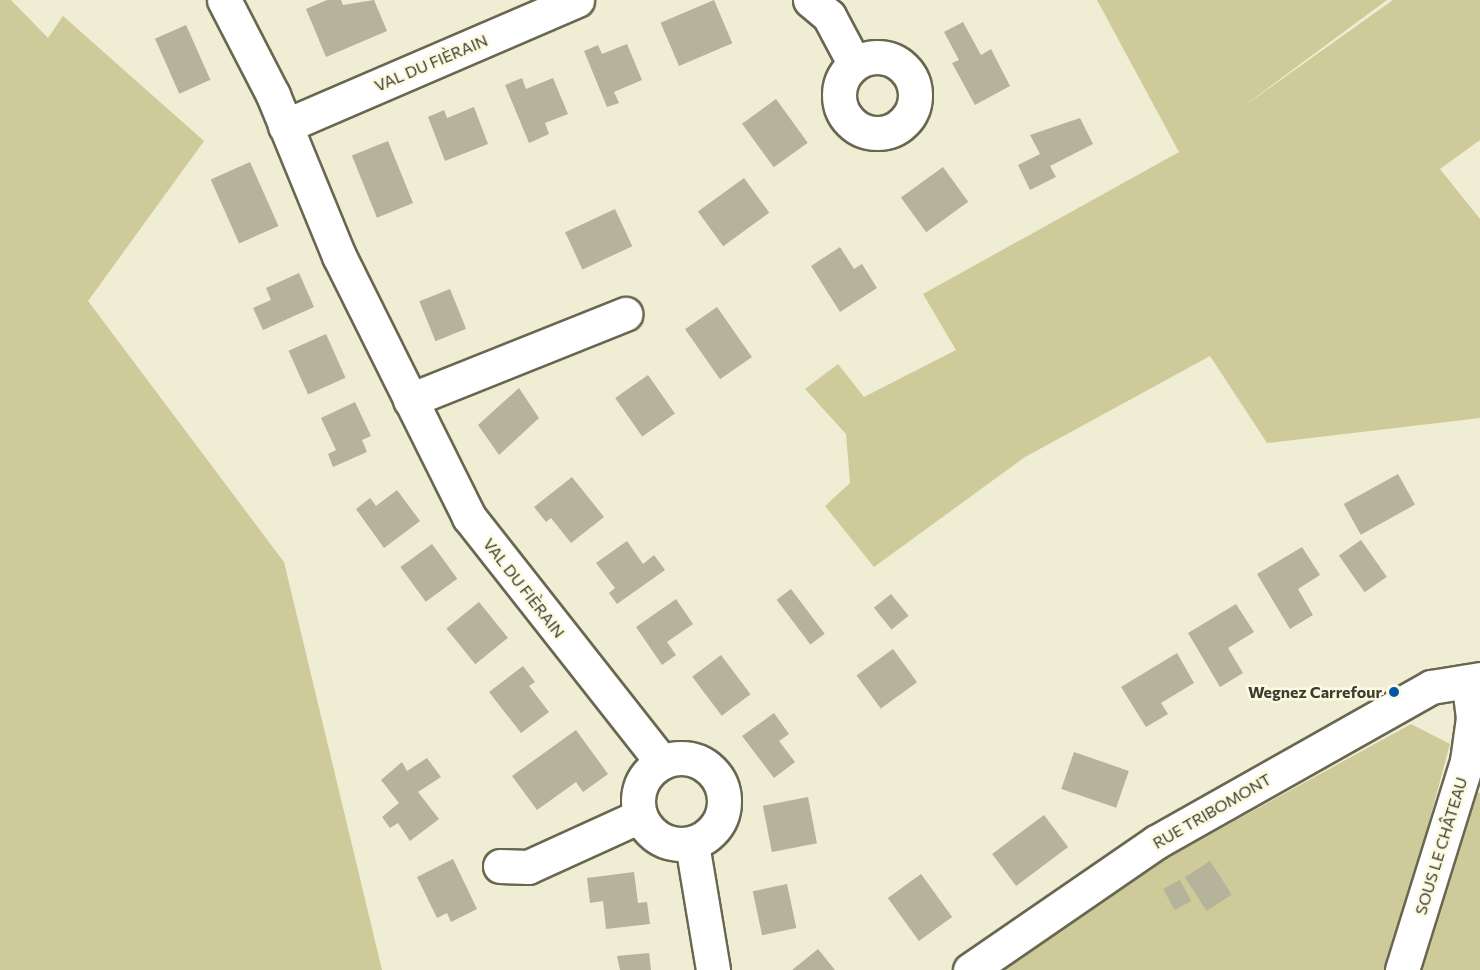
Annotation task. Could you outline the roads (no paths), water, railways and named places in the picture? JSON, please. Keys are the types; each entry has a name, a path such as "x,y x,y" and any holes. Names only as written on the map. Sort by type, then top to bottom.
{"street":[{"name":"VAL DU FIÈRAIN","path":"224,0 285,126 339,256 469,517 662,762"},
{"name":"VAL DU FIÈRAIN","path":"285,126 577,0"},
{"path":"810,0 829,16 854,63"},
{"path":"410,400 625,314"},
{"name":"RUE TRIBOMONT","path":"970,970 1156,842 1431,687 1474,682"},
{"name":"SOUS LE CHÂTEAU","path":"1402,970 1467,760 1473,718 1474,682"},
{"path":"692,760 717,776 724,796 722,817 710,834 692,844 661,840 640,816 640,785 662,762 692,760"},
{"path":"500,866 528,867 640,816"},
{"path":"692,844 713,970"}],"place":[{"name":"Wegnez Carrefour","path":"1394,692"}]}
